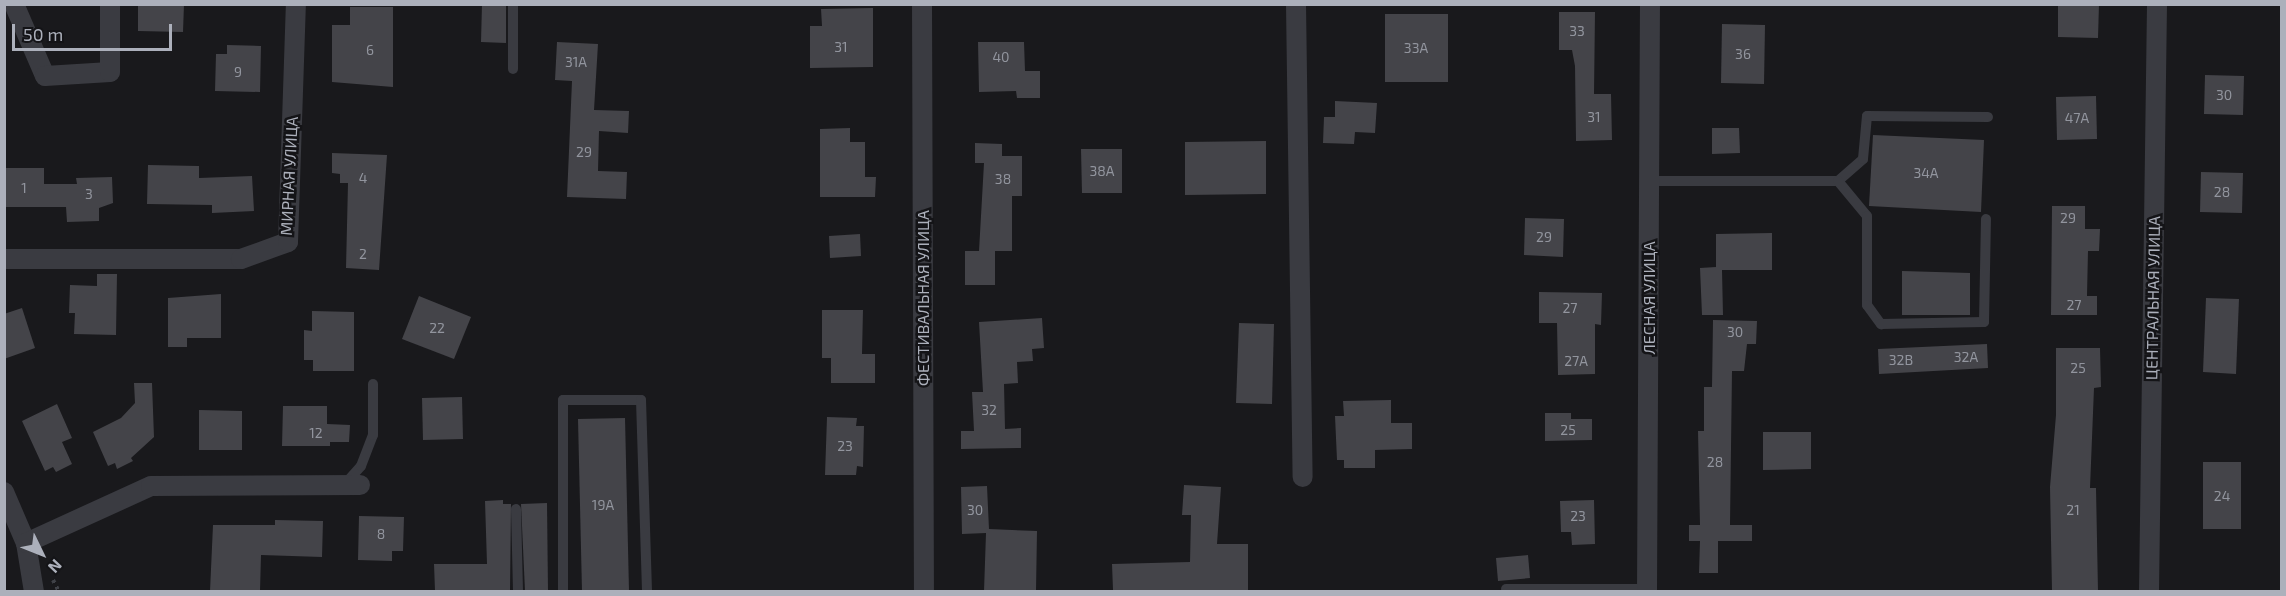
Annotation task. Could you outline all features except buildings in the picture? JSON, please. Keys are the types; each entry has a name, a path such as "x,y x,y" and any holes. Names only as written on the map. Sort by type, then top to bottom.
{"street":[{"path":"14,4 45,76 110,72 110,4"},
{"name":"МИРНАЯ УЛИЦА","path":"4,259 241,259 288,242 296,4"},
{"name":"ФЕСТИВАЛЬНАЯ УЛИЦА","path":"922,4 924,591"},
{"path":"1296,4 1304,477"},
{"name":"ЛЕСНАЯ УЛИЦА","path":"1647,590 1650,4"},
{"name":"ЦЕНТРАЛЬНАЯ УЛИЦА","path":"2149,591 2157,4"},
{"path":"26,543 151,486 352,485"},
{"path":"4,492 26,543 34,591"}],"lane":[{"path":"513,4 513,69"},
{"path":"1649,181 1838,181 1863,159 1867,116 1988,117"},
{"path":"1838,181 1862,206 1867,216 1867,305 1881,324 1984,322 1986,219"},
{"path":"352,485 373,435 373,384"},
{"path":"563,591 563,400 641,400 647,591"},
{"path":"516,509 518,591"},
{"path":"1506,589 1647,590"}]}
